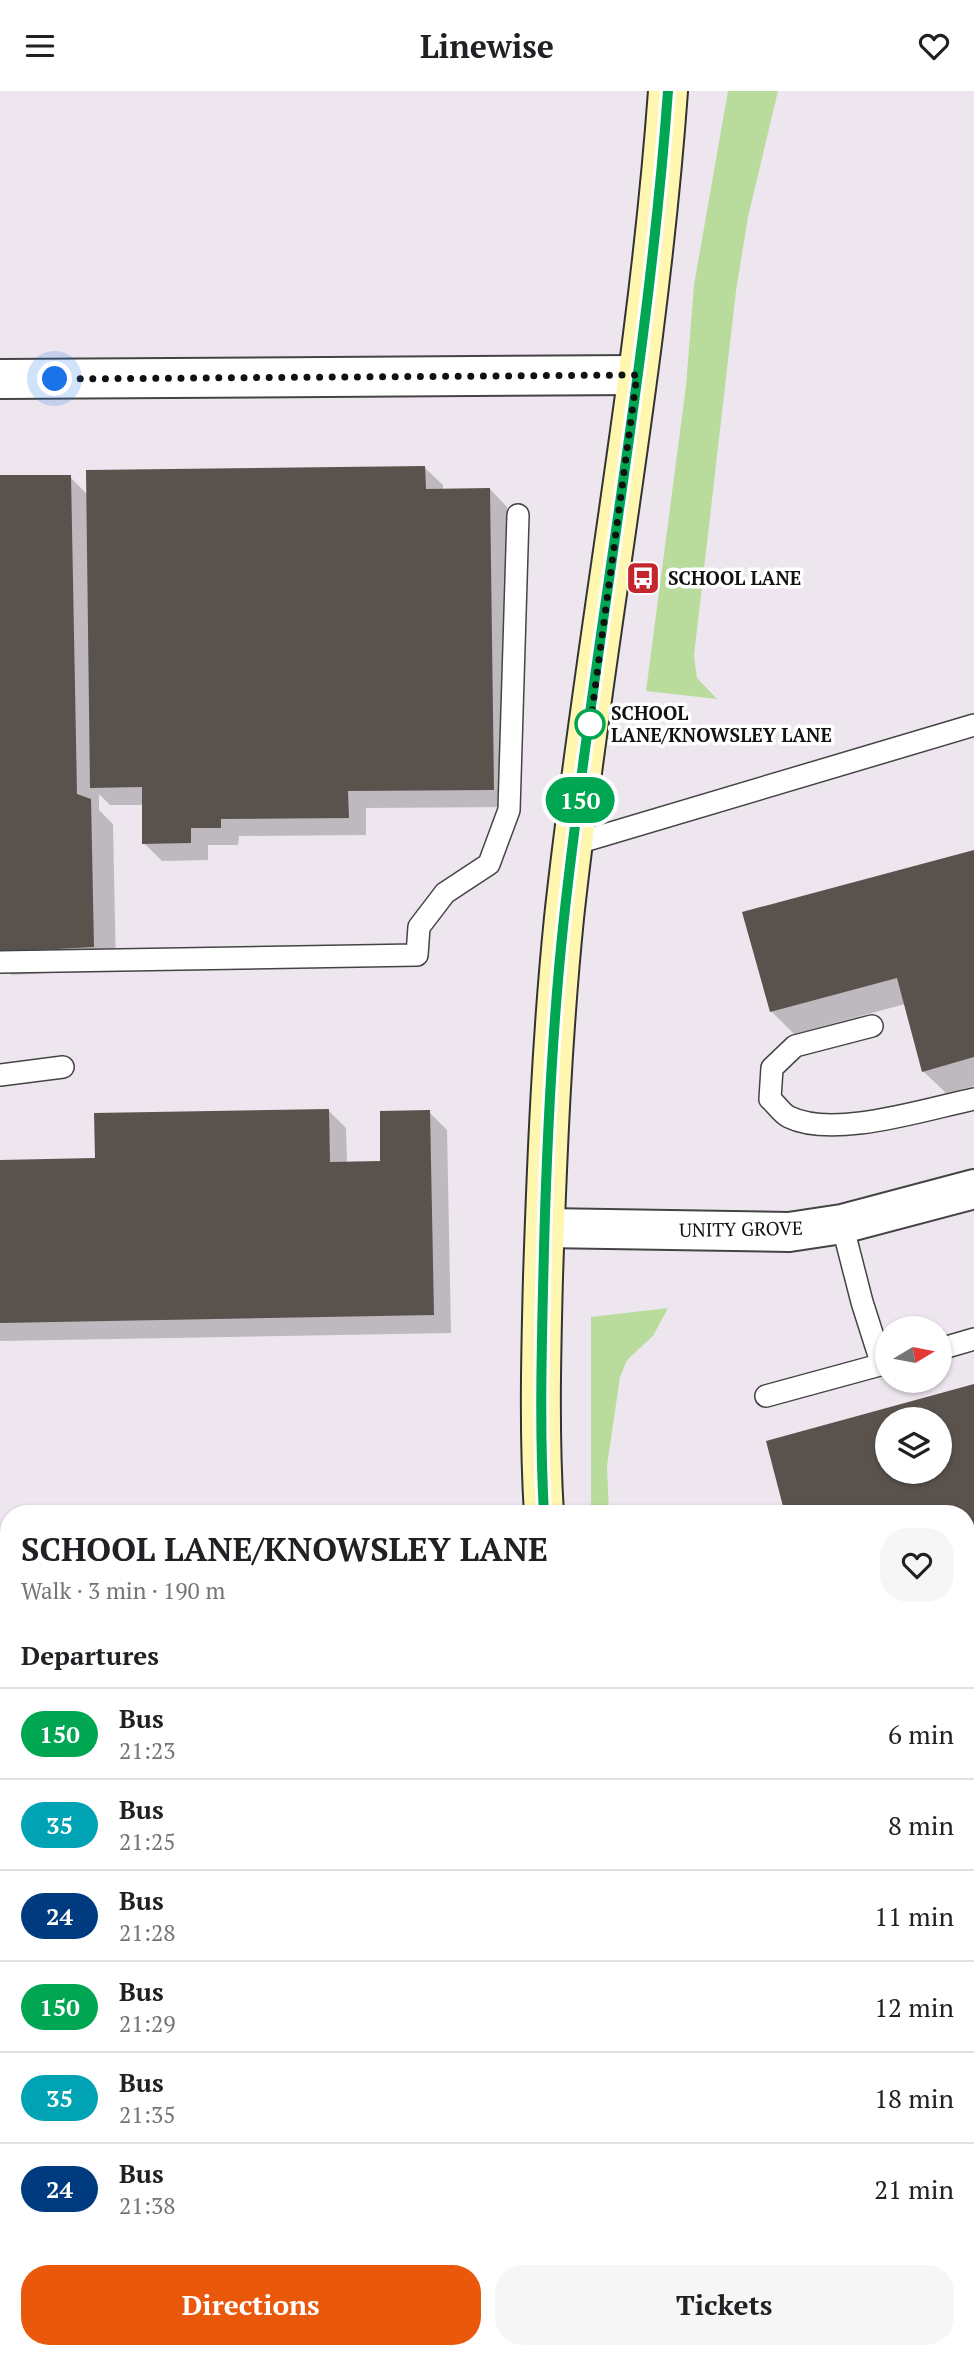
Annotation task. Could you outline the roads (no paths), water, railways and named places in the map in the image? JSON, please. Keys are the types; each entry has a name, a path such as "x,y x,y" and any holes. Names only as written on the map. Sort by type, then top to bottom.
{"main road":[{"path":"544,1505 541,1372 550,1082 564,918 652,265 668,91"}],"street":[{"path":"0,379 637,375"},
{"name":"UNITY GROVE","path":"545,1228 789,1232 842,1224 974,1189"}],"lane":[{"path":"0,962 416,955 419,927 445,893 489,864 509,810 518,515"},
{"path":"574,844 974,725"},
{"path":"872,1026 795,1046 772,1068 770,1098 788,1117 822,1125 856,1124 974,1099"},
{"path":"0,1075 63,1067"},
{"path":"842,1224 862,1303 875,1337"},
{"path":"952,1345 974,1339"},
{"path":"766,1397 875,1367"}],"place":[{"name":"SCHOOL LANE","path":"643,578"},
{"name":"SCHOOL LANE/KNOWSLEY LANE","path":"590,724"}]}
